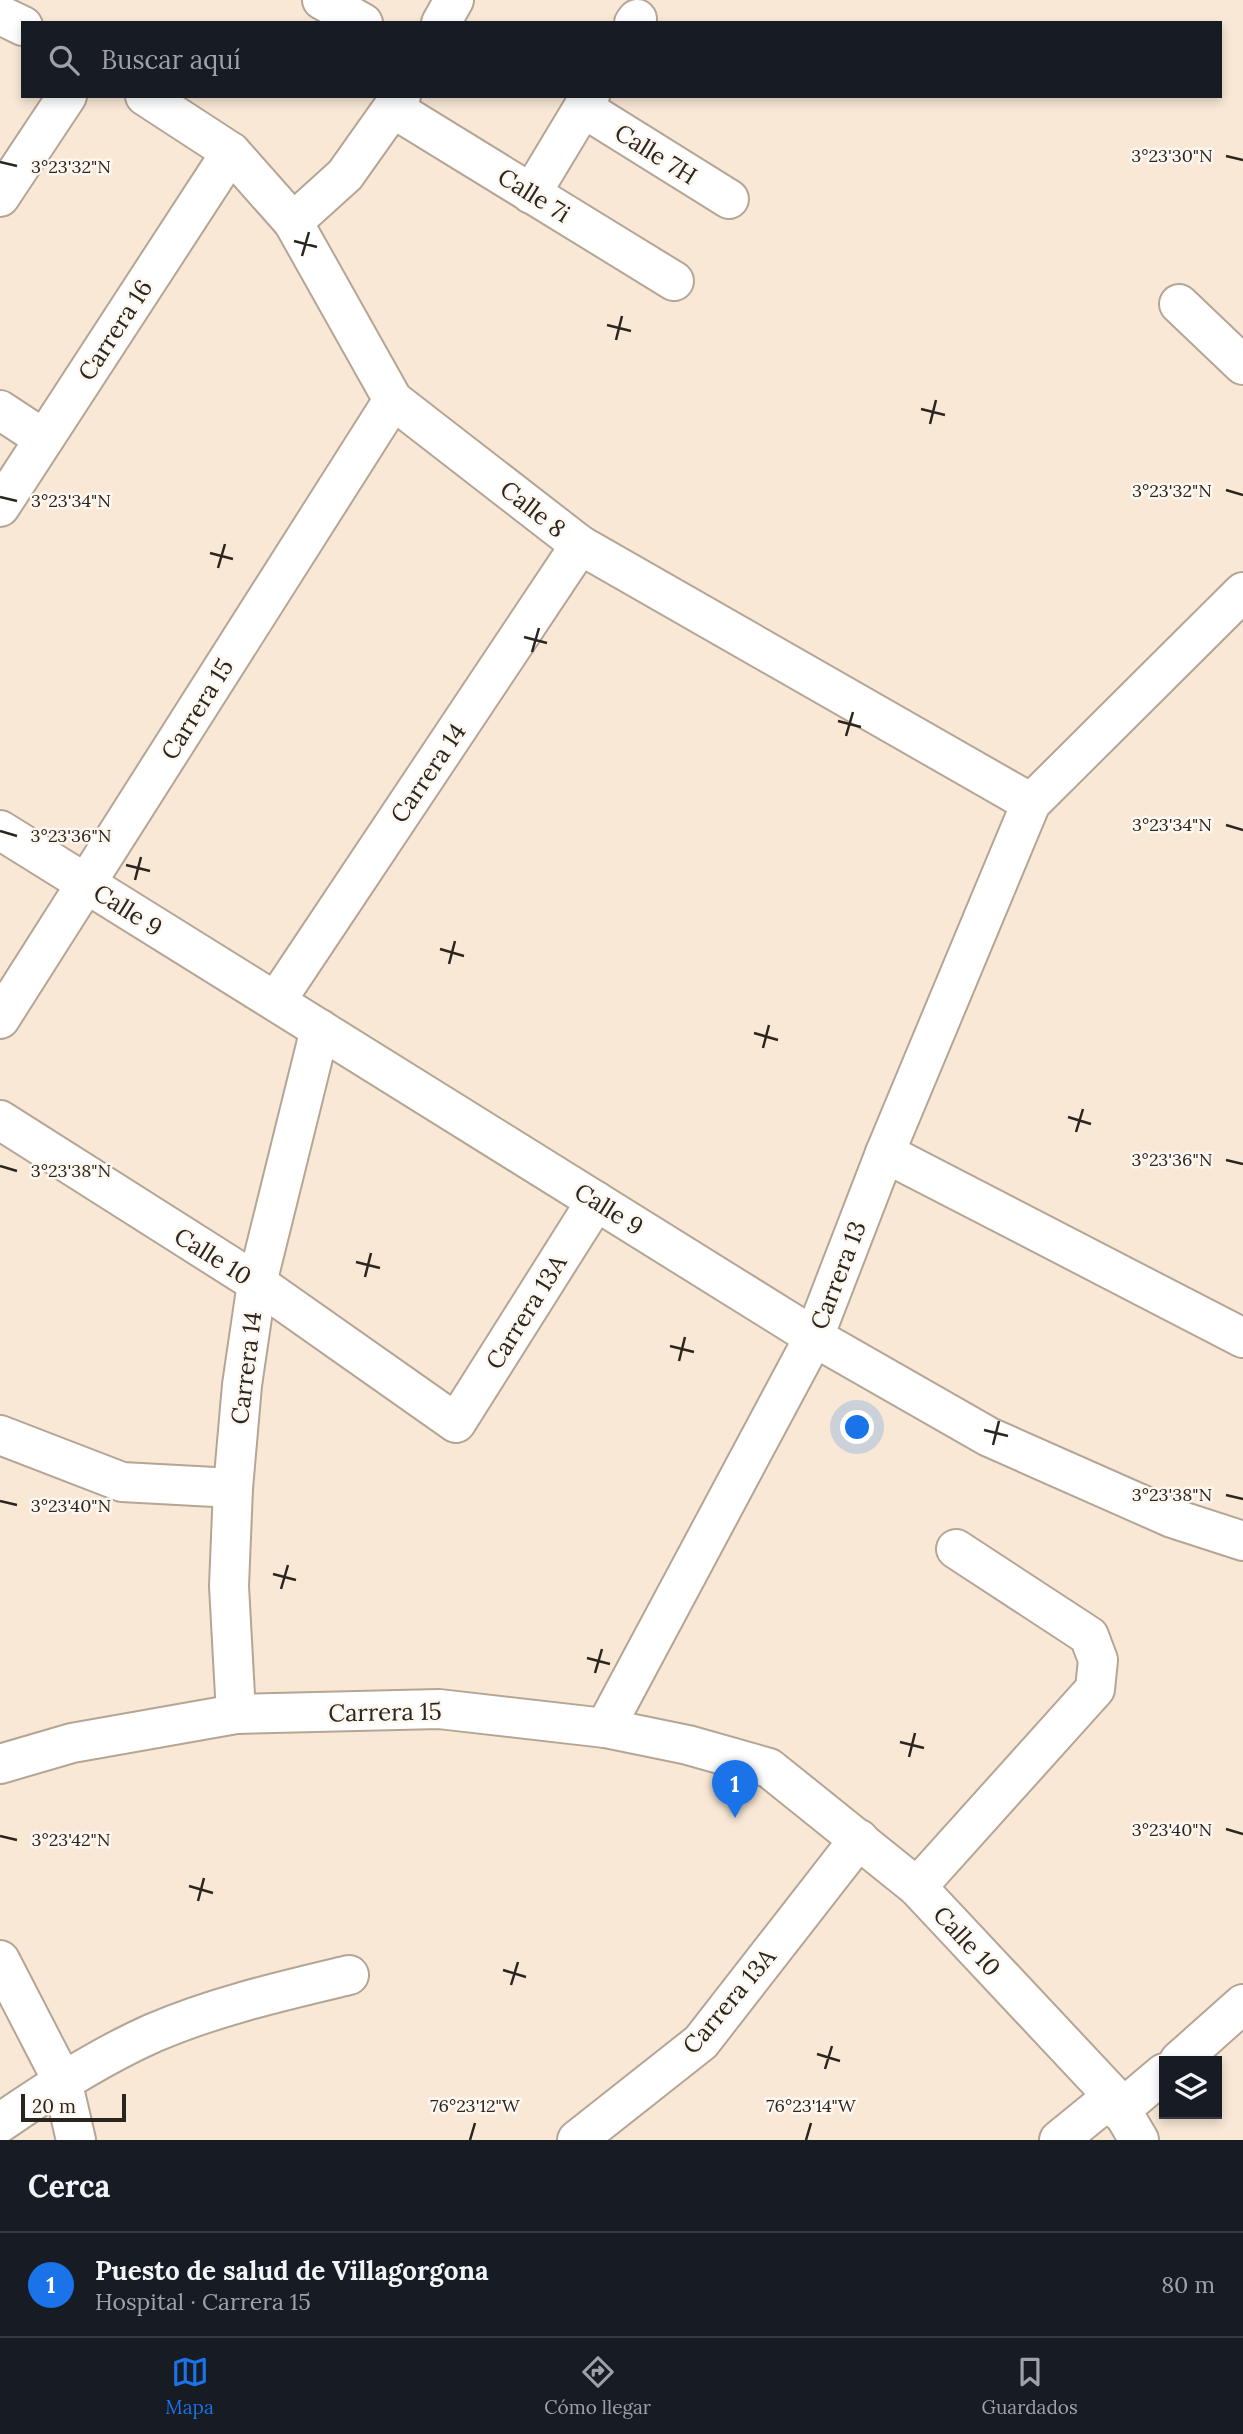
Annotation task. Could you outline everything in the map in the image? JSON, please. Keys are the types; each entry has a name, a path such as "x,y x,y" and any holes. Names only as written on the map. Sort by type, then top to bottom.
{"street":[{"path":"322,0 359,21"},
{"path":"442,21 454,0"},
{"path":"0,15 21,25"},
{"path":"0,197 66,98"},
{"name":"Calle 8","path":"148,98 231,152 293,222 393,400 580,545 1031,803"},
{"path":"531,194 587,102"},
{"name":"Calle 7H","path":"587,102 729,199"},
{"path":"293,222 345,175 397,103"},
{"name":"Calle 7i","path":"397,103 531,194 674,281"},
{"name":"Carrera 16","path":"0,507 231,152"},
{"path":"1179,304 1243,365"},
{"name":"Carrera 15","path":"0,1018 393,400"},
{"path":"0,410 44,439"},
{"name":"Carrera 14","path":"276,1002 580,545"},
{"path":"1031,803 1243,592"},
{"name":"Carrera 13","path":"606,1728 814,1337 885,1153 1031,803"},
{"name":"Calle 9","path":"0,830 814,1337 989,1437 1172,1517 1243,1541"},
{"name":"Carrera 14","path":"236,1714 229,1586 233,1488 242,1385 257,1283 320,1029"},
{"name":"Calle 10","path":"0,1120 257,1283 456,1423"},
{"path":"885,1153 1243,1338"},
{"name":"Carrera 13A","path":"456,1423 596,1201"},
{"path":"0,1435 122,1482 233,1488"},
{"path":"917,1887 1096,1689 1098,1660 1089,1636 956,1549"},
{"name":"Carrera 15","path":"0,1764 72,1743 236,1714 439,1709 606,1728 688,1745 769,1768"},
{"name":"Calle 10","path":"769,1768 917,1887 1124,2116"},
{"name":"Carrera 13A","path":"577,2140 701,2042 859,1839"},
{"path":"0,1960 62,2080 76,2140"},
{"path":"0,2123 62,2080 165,2029 249,1999 349,1975"},
{"path":"1185,2056 1243,2004"},
{"path":"1059,2140 1124,2116 1159,2078"}],"place":[{"name":"Puesto de salud de Villagorgona","path":"735,1818"}]}
